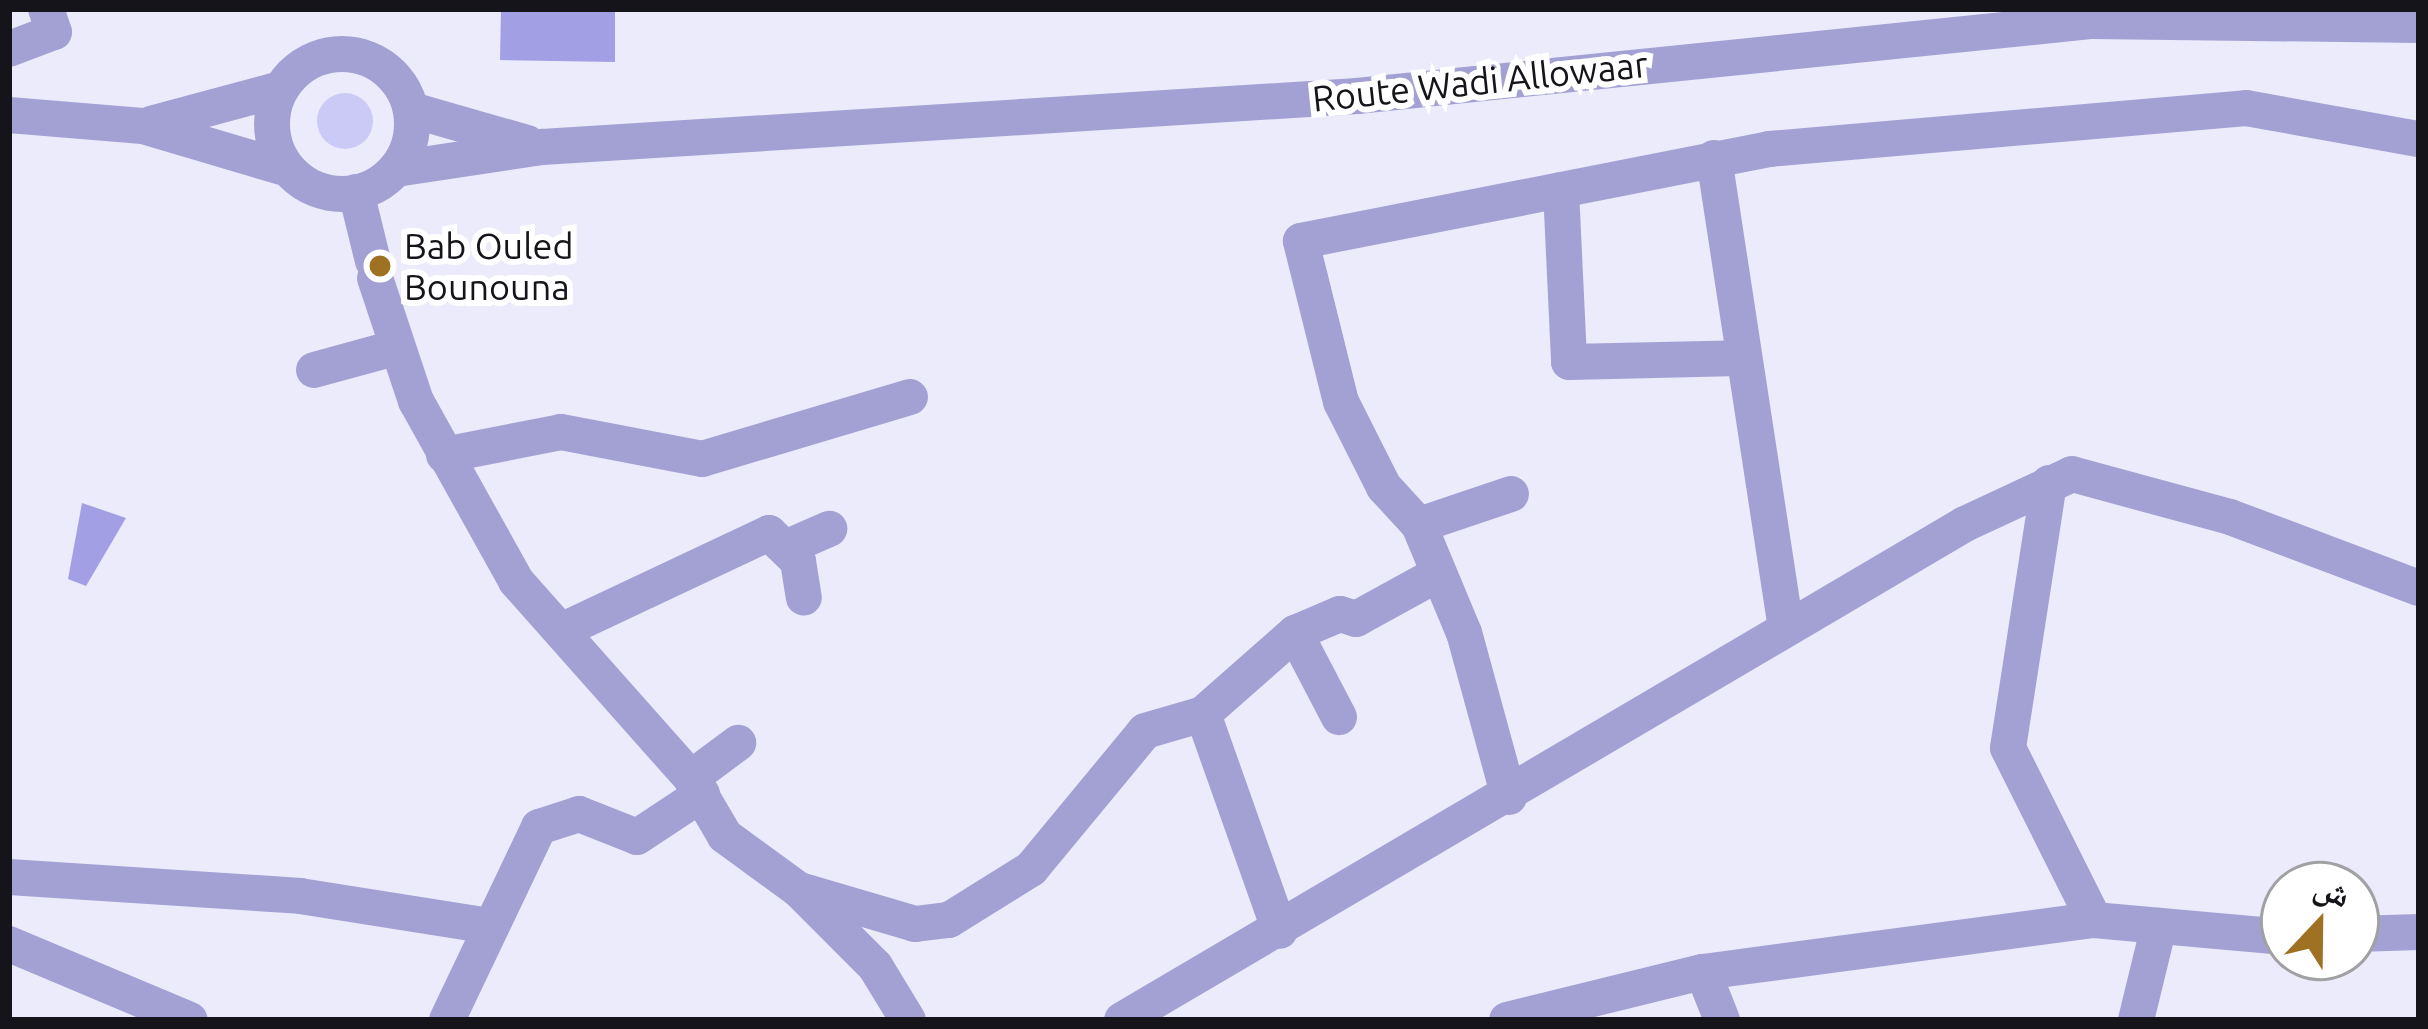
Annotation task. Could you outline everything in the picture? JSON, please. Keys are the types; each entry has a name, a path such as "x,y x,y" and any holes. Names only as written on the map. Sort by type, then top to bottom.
{"street":[{"path":"9,49 46,40 46,9"},
{"name":"Route Wadi Allowaar","path":"396,169 542,147 1004,125 2092,21 2419,25"},
{"path":"9,115 143,126 285,168 315,188 356,193 396,169 412,110 391,73 353,55 311,61 281,89 143,126"},
{"path":"281,89 272,126 285,168"},
{"path":"1509,797 1419,525 1384,488 1341,402 1301,241 1714,158 2246,108 2419,139"},
{"name":"Route Wadi Allowaar","path":"412,110 542,147"},
{"path":"1714,158 1740,358 1786,629"},
{"path":"1561,190 1569,362 1740,358"},
{"path":"356,193 395,348 443,455 516,581 697,786 725,836 799,890 874,966 908,1020"},
{"path":"314,370 395,348"},
{"path":"443,455 561,432 702,459 910,397"},
{"path":"1121,1020 1509,797 1786,629 2049,483 2104,476 2419,588"},
{"path":"2049,483 2008,748 2094,920"},
{"path":"1419,525 1511,494"},
{"path":"790,546 829,530"},
{"path":"561,632 740,542 769,533 790,546 804,598"},
{"path":"799,890 915,924 949,920 1031,869 1144,731 1203,714 1295,633 1340,614 1356,619 1438,574"},
{"path":"1295,633 1339,717"},
{"path":"1203,714 1280,931"},
{"path":"447,1020 538,827 579,814 637,837 738,743"},
{"path":"9,877 300,896 490,926"},
{"path":"1526,1018 1703,972 2094,920 2260,936"},
{"path":"2136,1020 2159,926"},
{"path":"2380,933 2419,932"},
{"path":"9,944 190,1020"},
{"path":"1703,972 1722,1020"}],"shaded area":[{"path":"501,9 615,9 615,62 500,60"},
{"path":"345,93 364,102 373,121 364,140 345,149 326,140 317,121 326,102"},
{"path":"82,503 126,518 86,586 68,579"}],"place":[{"name":"Bab Ouled Bounouna","path":"380,266"}]}
